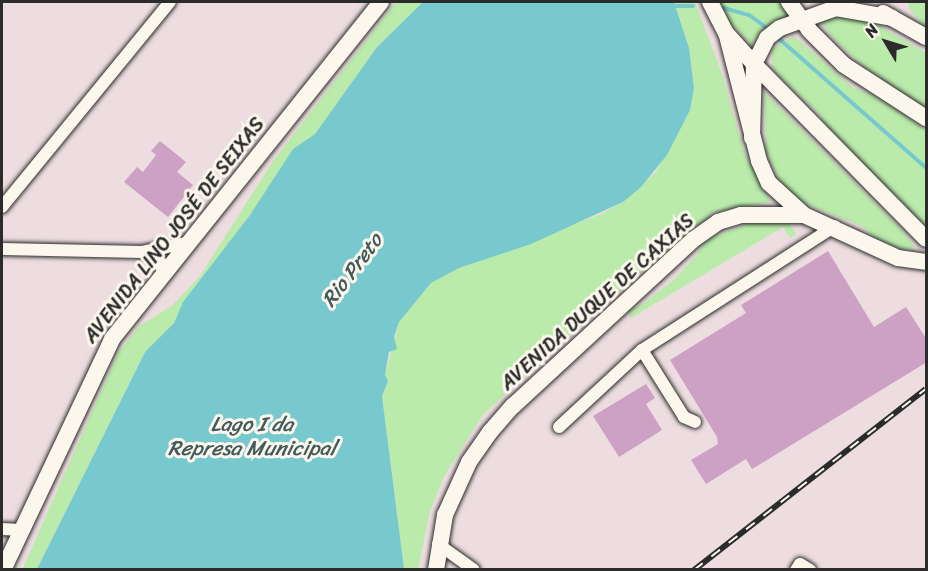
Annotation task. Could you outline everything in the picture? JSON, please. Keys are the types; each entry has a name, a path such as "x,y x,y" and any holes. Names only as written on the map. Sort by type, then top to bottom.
{"main road":[{"name":"AVENIDA LINO JOSÉ DE SEIXAS","path":"3,570 102,355 163,272 381,2"},
{"path":"710,2 726,33 752,138 769,183 808,216"},
{"path":"789,2 844,65 927,118"},
{"path":"864,2 927,37"},
{"path":"752,138 754,64 773,33 802,19 836,8 892,18"},
{"path":"726,33 923,236"},
{"name":"AVENIDA DUQUE DE CAXIAS","path":"436,570 438,544 454,491 490,432 513,406 694,239 718,222 741,215 808,216 835,226 898,258 927,262"}],"street":[{"path":"2,207 170,2"},
{"path":"803,248 810,232 808,216"},
{"path":"559,427 642,350 835,226"},
{"path":"2,249 142,252 187,243"},
{"path":"142,252 159,262 163,272"},
{"path":"642,350 684,417 695,422"},
{"path":"2,529 21,530"},
{"path":"438,544 474,570"}],"green space":[{"path":"396,2 423,2 377,47 315,134 293,149 250,215 183,302 174,323 145,352 37,569 22,570 118,353 139,326 173,305 200,276 273,161"},
{"path":"674,2 695,2 722,74 744,151 771,202 714,212 592,314 482,416 445,475 430,511 418,569 404,569 382,396 388,381 385,375 399,322 431,283 459,268 601,214 623,202 655,173 690,110 694,88 689,48"},
{"path":"715,2 779,2 791,15 763,30 751,45 720,12"},
{"path":"908,2 926,2 926,27 909,9"},
{"path":"836,14 877,24 926,53 926,108 866,69 836,41 819,21"},
{"path":"794,36 852,87 876,96 926,130 926,226 826,130 820,115 776,73 772,66 772,49"},
{"path":"764,92 901,229 915,247 901,250 881,242 861,226 808,205 784,188 766,154"},
{"path":"751,222 788,222 796,234 790,238 783,227 631,318 628,311 644,303 671,282 696,256 704,241"}],"water":[{"name":"Lago I da Represa Municipal","path":"423,2 674,2 689,48 694,88 690,110 667,155 641,187 623,202 531,244 459,268 431,283 399,322 394,337 397,349 389,352 385,375 388,381 382,396 404,569 37,569 145,352 174,323 183,302 250,215 293,149 315,134 377,47"}],"building":[{"path":"160,141 186,162 177,172 193,185 168,217 124,182 137,167 143,172 156,155 151,151"},
{"path":"828,251 874,327 906,307 927,340 927,362 752,469 746,459 706,484 691,460 718,444 717,437 670,360 746,313 741,305"},
{"path":"646,384 655,398 646,404 662,430 619,457 593,416"}],"waterway":[{"path":"670,6 693,6"},
{"path":"724,8 749,15 771,31"},
{"path":"776,36 926,168"}],"railway":[{"path":"694,570 926,389"}],"water label":[{"name":"Rio Preto","path":"352,270"}]}
